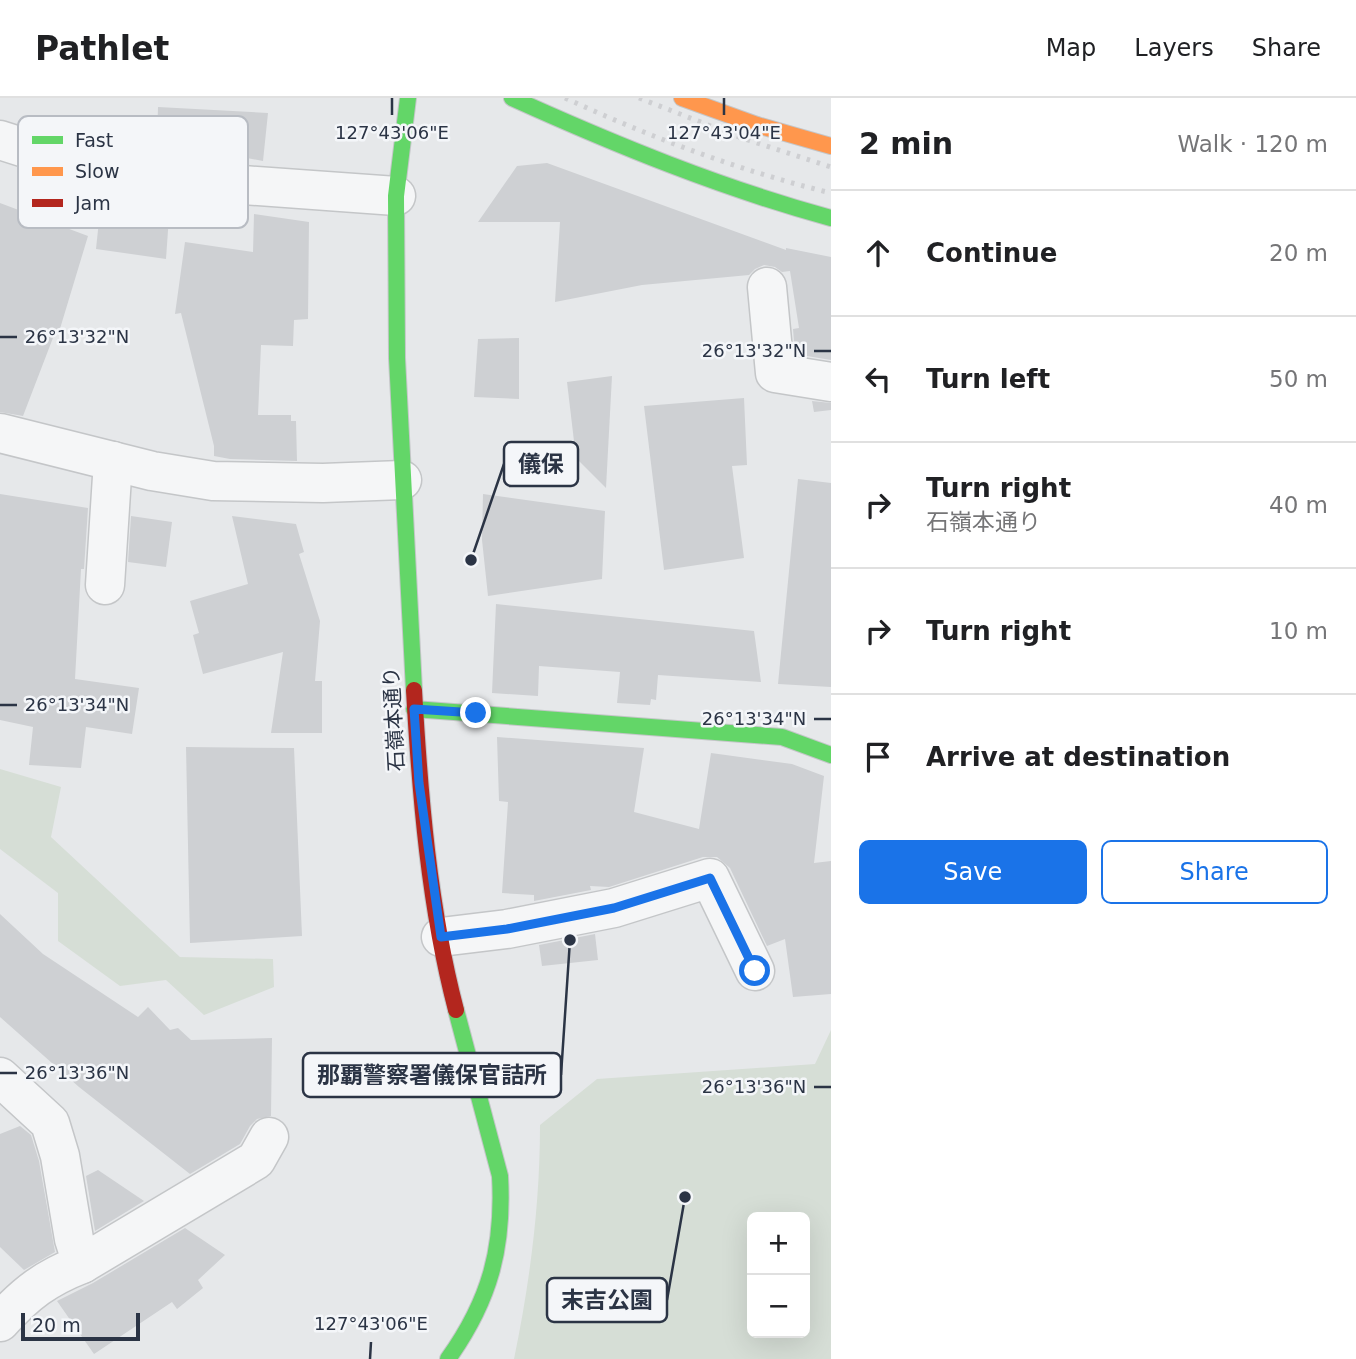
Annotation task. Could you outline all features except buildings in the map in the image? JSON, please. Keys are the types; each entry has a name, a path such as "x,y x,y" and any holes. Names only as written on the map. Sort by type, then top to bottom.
{"main road":[{"name":"石嶺本通り","path":"408,98 396,196 397,358 419,783 445,966 500,1176 503,1212 500,1241 486,1293 475,1319 448,1359"},
{"path":"512,98 673,167 735,190 831,218"},
{"path":"682,98 757,125 831,146"},
{"path":"414,709 782,737 831,755"}],"street":[{"path":"0,141 18,147"},
{"path":"248,185 396,196"},
{"path":"767,287 775,373 831,382"},
{"path":"0,435 152,471 213,481 323,483 402,480"},
{"path":"105,585 113,461"},
{"path":"441,937 507,929 614,908 710,878 755,971"},
{"path":"0,1077 50,1124 61,1156 74,1239 82,1264"},
{"path":"0,1322 23,1296 57,1273 82,1264 256,1160 269,1137"}],"shaded area":[{"path":"0,769 61,787 51,837 180,957 273,959 274,987 204,1015 166,980 120,986 58,941 58,893 0,849"},
{"path":"831,1030 831,1359 514,1359 533,1243 540,1125 597,1079 815,1064"}],"railway":[{"path":"565,98 696,152 831,193"},
{"path":"639,98 739,137 831,167"}],"traffic: fast":[{"path":"408,98 396,196 397,358 414,690"},
{"path":"512,98 669,164 749,193 831,218"},
{"path":"414,709 782,737 831,755"},
{"path":"448,1359 484,1294 496,1250 501,1202 500,1176 456,1010"}],"traffic: slow":[{"path":"682,98 757,125 831,146"}],"traffic: jam":[{"path":"414,690 419,770 432,891 456,1010"}],"place":[{"name":"儀保","path":"471,560"},
{"name":"那覇警察署儀保官詰所","path":"570,940"},
{"name":"末吉公園","path":"685,1197"}],"route":[{"path":"476,713 414,709 419,783 441,937 507,929 614,908 710,878 755,971"}]}
